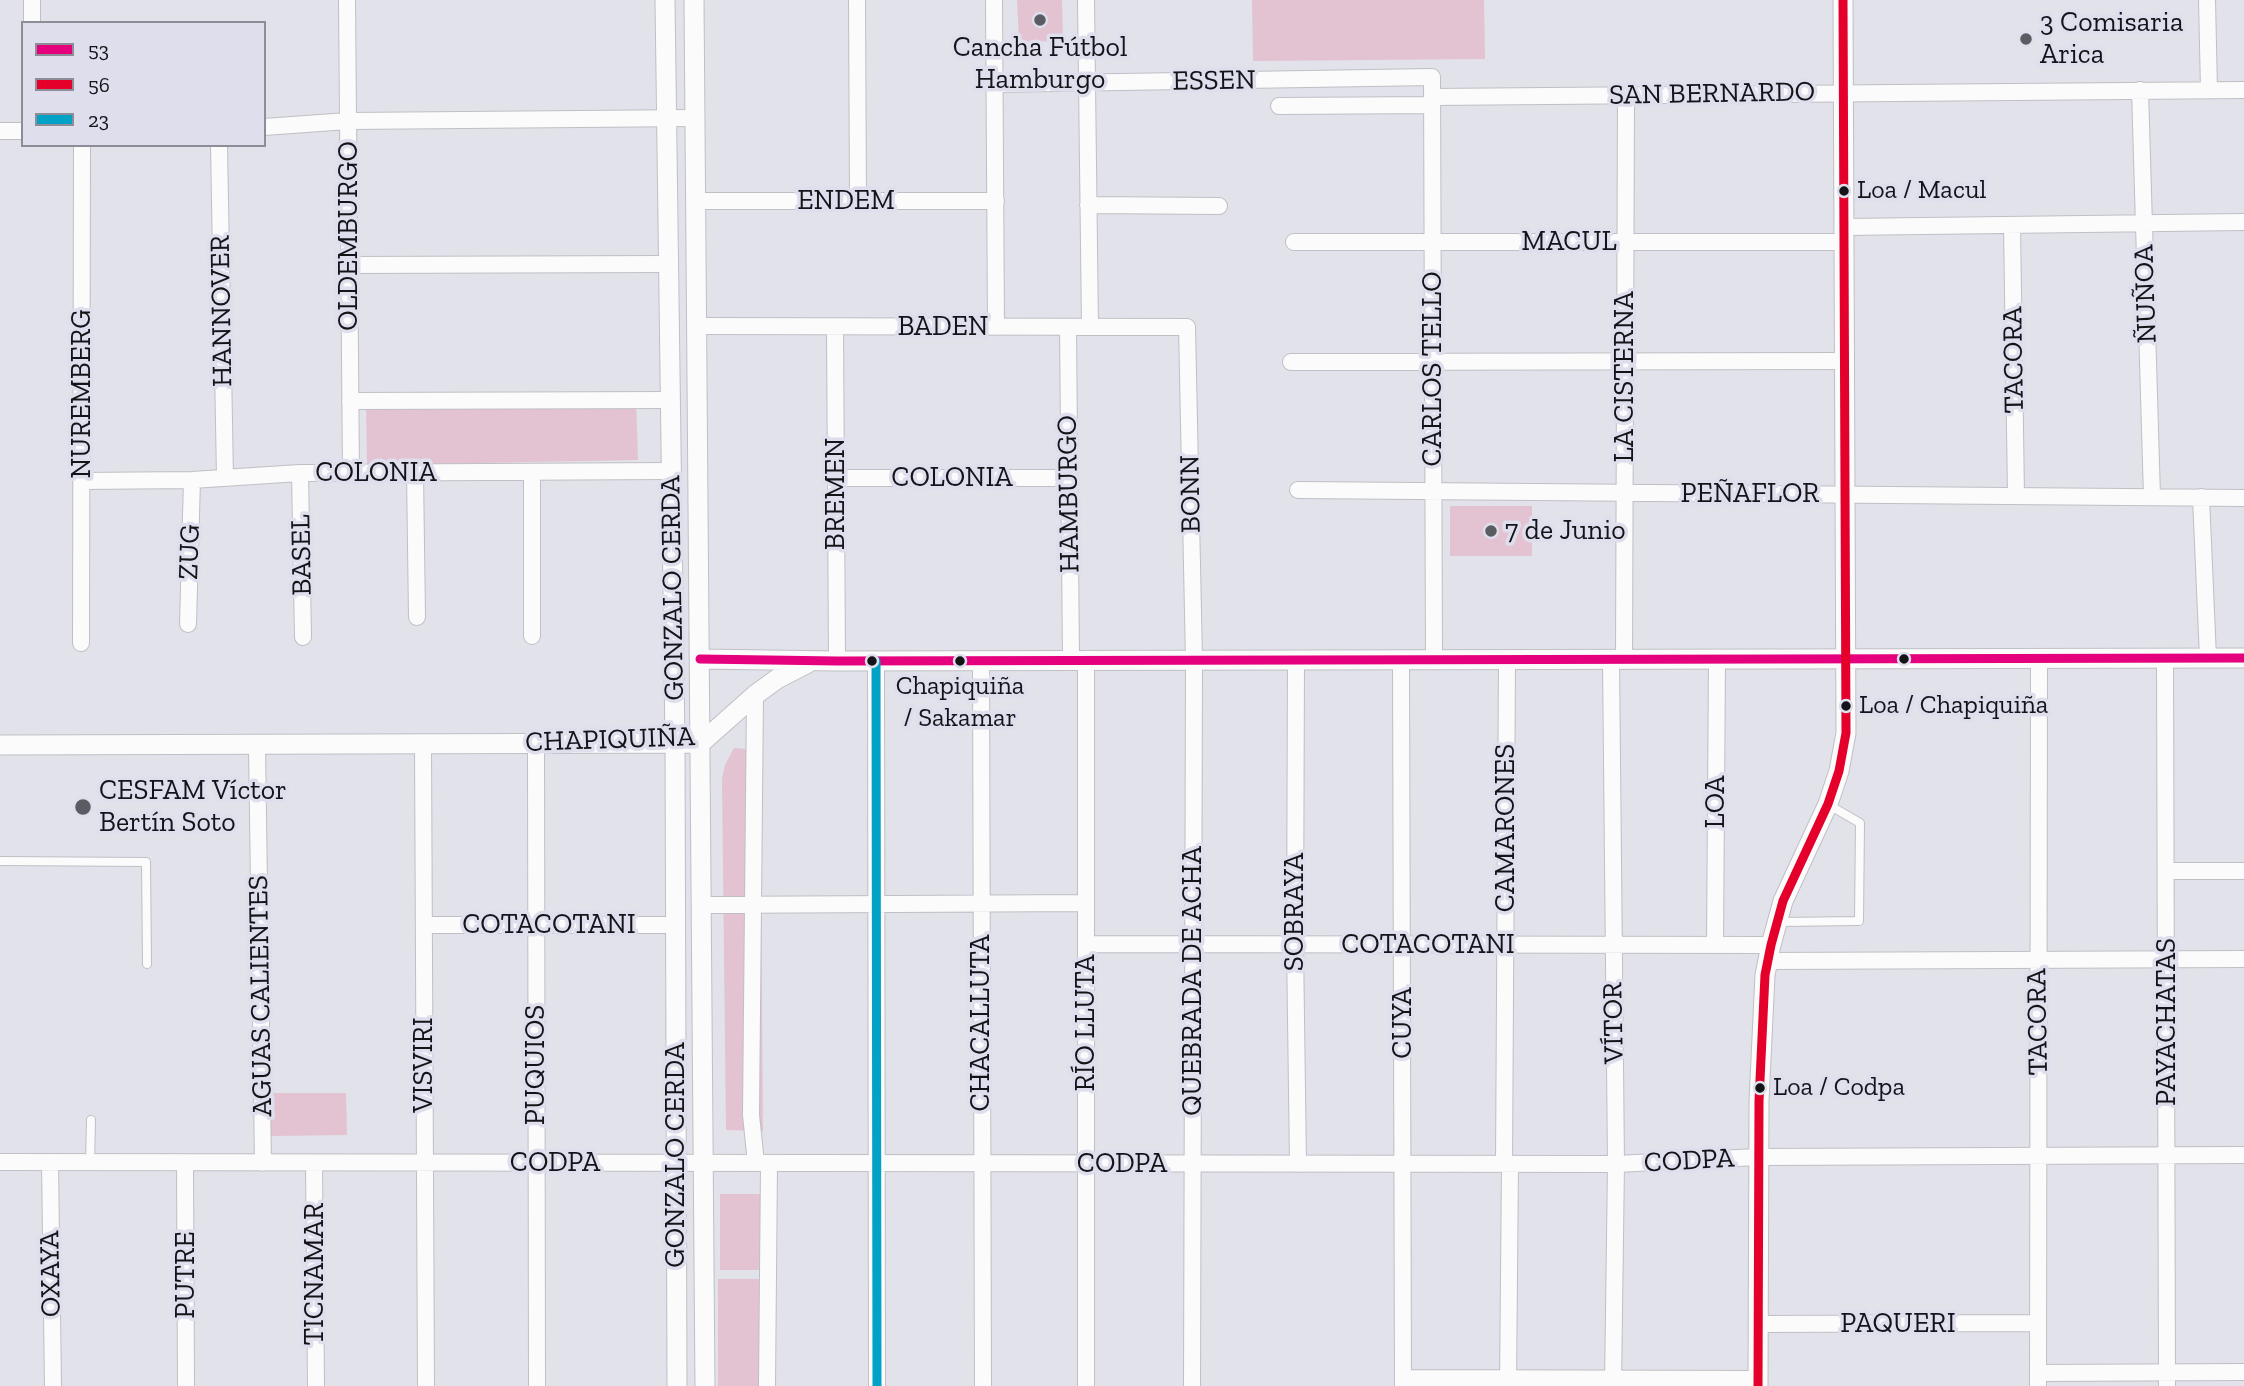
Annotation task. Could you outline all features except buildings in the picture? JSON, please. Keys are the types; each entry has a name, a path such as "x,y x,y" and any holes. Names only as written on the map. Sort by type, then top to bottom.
{"street":[{"path":"32,0 32,21"},
{"name":"OLDEMBURGO","path":"347,0 351,473"},
{"name":"GONZALO CERDA","path":"665,0 675,742 677,1386"},
{"name":"GONZALO CERDA","path":"694,0 705,1386"},
{"path":"857,0 858,201"},
{"path":"994,0 996,327"},
{"path":"1086,0 1090,327"},
{"path":"1403,1382 1758,1382 1761,1037 1769,953 1790,882 1828,804 1839,771 1846,733 1843,0"},
{"path":"2207,0 2208,90"},
{"name":"ESSEN","path":"995,84 1432,77"},
{"name":"CARLOS TELLO","path":"1432,77 1434,660"},
{"name":"ÑUÑOA","path":"2140,90 2152,497"},
{"name":"SAN BERNARDO","path":"1279,106 1626,95 2244,90"},
{"name":"LA CISTERNA","path":"1618,659 1625,493 1626,95"},
{"path":"266,127 348,121 696,118"},
{"path":"0,131 21,131"},
{"name":"NUREMBERG","path":"81,643 82,147"},
{"name":"HANNOVER","path":"219,147 225,478"},
{"name":"ENDEM","path":"697,201 996,201"},
{"path":"1088,205 1219,206"},
{"name":"MACUL","path":"1294,242 1626,242 2012,225 2244,222"},
{"name":"TACORA","path":"2012,225 2016,496"},
{"path":"349,265 668,264"},
{"name":"BADEN","path":"698,326 1187,327"},
{"name":"BREMEN","path":"835,327 838,661"},
{"name":"HAMBURGO","path":"1068,327 1069,478 1079,660"},
{"name":"BONN","path":"1187,327 1194,660"},
{"path":"1292,362 1845,361"},
{"path":"350,401 670,400"},
{"path":"532,471 532,636"},
{"name":"COLONIA","path":"81,481 192,480 300,473 671,471"},
{"path":"415,472 417,617"},
{"name":"BASEL","path":"300,473 303,637"},
{"name":"COLONIA","path":"836,478 1069,478"},
{"name":"ZUG","path":"188,624 192,480"},
{"name":"PEÑAFLOR","path":"1298,490 2244,498"},
{"path":"2201,497 2208,658"},
{"name":"PAYACHATAS","path":"2165,658 2167,1379"},
{"name":"CHAPIQUIÑA","path":"0,745 701,743 755,695 812,661 2244,658"},
{"path":"700,659 812,661"},
{"name":"VÍTOR","path":"1613,1382 1618,659"},
{"name":"LOA","path":"1715,945 1717,659"},
{"name":"TACORA","path":"2038,1379 2039,659"},
{"name":"RÍO LLUTA","path":"1079,660 1086,903 1086,1386"},
{"name":"QUEBRADA DE ACHA","path":"1192,1386 1194,660"},
{"name":"SOBRAYA","path":"1296,660 1295,944 1298,1164"},
{"name":"CUYA","path":"1401,660 1403,1382"},
{"name":"CAMARONES","path":"1507,660 1508,1382"},
{"path":"876,661 877,1386"},
{"name":"CHACALLUTA","path":"981,661 983,1386"},
{"path":"755,695 751,1115 762,1163 767,1386"},
{"name":"PUQUIOS","path":"536,744 537,1386"},
{"name":"VISVIRI","path":"423,745 426,1386"},
{"name":"AGUAS CALIENTES","path":"257,746 263,1163"},
{"path":"2166,871 2244,871"},
{"path":"702,905 1086,903"},
{"name":"COTACOTANI","path":"424,925 675,925"},
{"name":"COTACOTANI","path":"1086,944 1715,945 1769,953 2037,960 2244,958"},
{"name":"CODPA","path":"0,1162 1616,1164 1758,1157 2244,1155"},
{"name":"OXAYA","path":"50,1162 53,1386"},
{"name":"PUTRE","path":"185,1163 187,1386"},
{"name":"TICNAMAR","path":"314,1163 316,1386"},
{"name":"PAQUERI","path":"1758,1324 2038,1323"},
{"path":"2038,1379 2167,1379 2244,1372"}],"lane":[{"path":"1776,922 1859,921 1860,823 1828,804"},
{"path":"0,861 146,862 147,964"},
{"path":"90,1120 90,1163"}],"shaded area":[{"name":"Cancha Fútbol Hamburgo","path":"1017,0 1062,0 1063,41 1019,42"},
{"path":"1252,0 1484,0 1485,59 1253,61"},
{"path":"636,399 638,460 367,465 366,403"},
{"name":"7 de Junio","path":"1450,506 1532,506 1532,556 1450,556"},
{"path":"734,748 760,750 763,1131 726,1130 722,779 725,765"},
{"path":"271,1093 346,1093 347,1135 271,1136"},
{"path":"720,1194 765,1194 765,1270 720,1270"},
{"path":"718,1279 762,1279 762,1386 718,1386"}],"transit line":[{"name":"56","path":"1758,1386 1759,1101 1765,975 1783,901 1828,804 1839,771 1846,733 1843,0"},
{"name":"53","path":"700,659 2244,658"},
{"name":"23","path":"876,661 877,1386"}],"place":[{"name":"Cancha Fútbol Hamburgo","path":"1040,20"},
{"name":"3 Comisaria Arica","path":"2026,39"},
{"name":"Loa / Macul","path":"1844,191"},
{"name":"7 de Junio","path":"1491,531"},
{"name":"Chapiquiña / Sakamar","path":"960,661"},
{"name":"Loa / Chapiquiña","path":"1846,706"},
{"name":"CESFAM Víctor Bertín Soto","path":"83,807"},
{"name":"Loa / Codpa","path":"1760,1088"}]}
